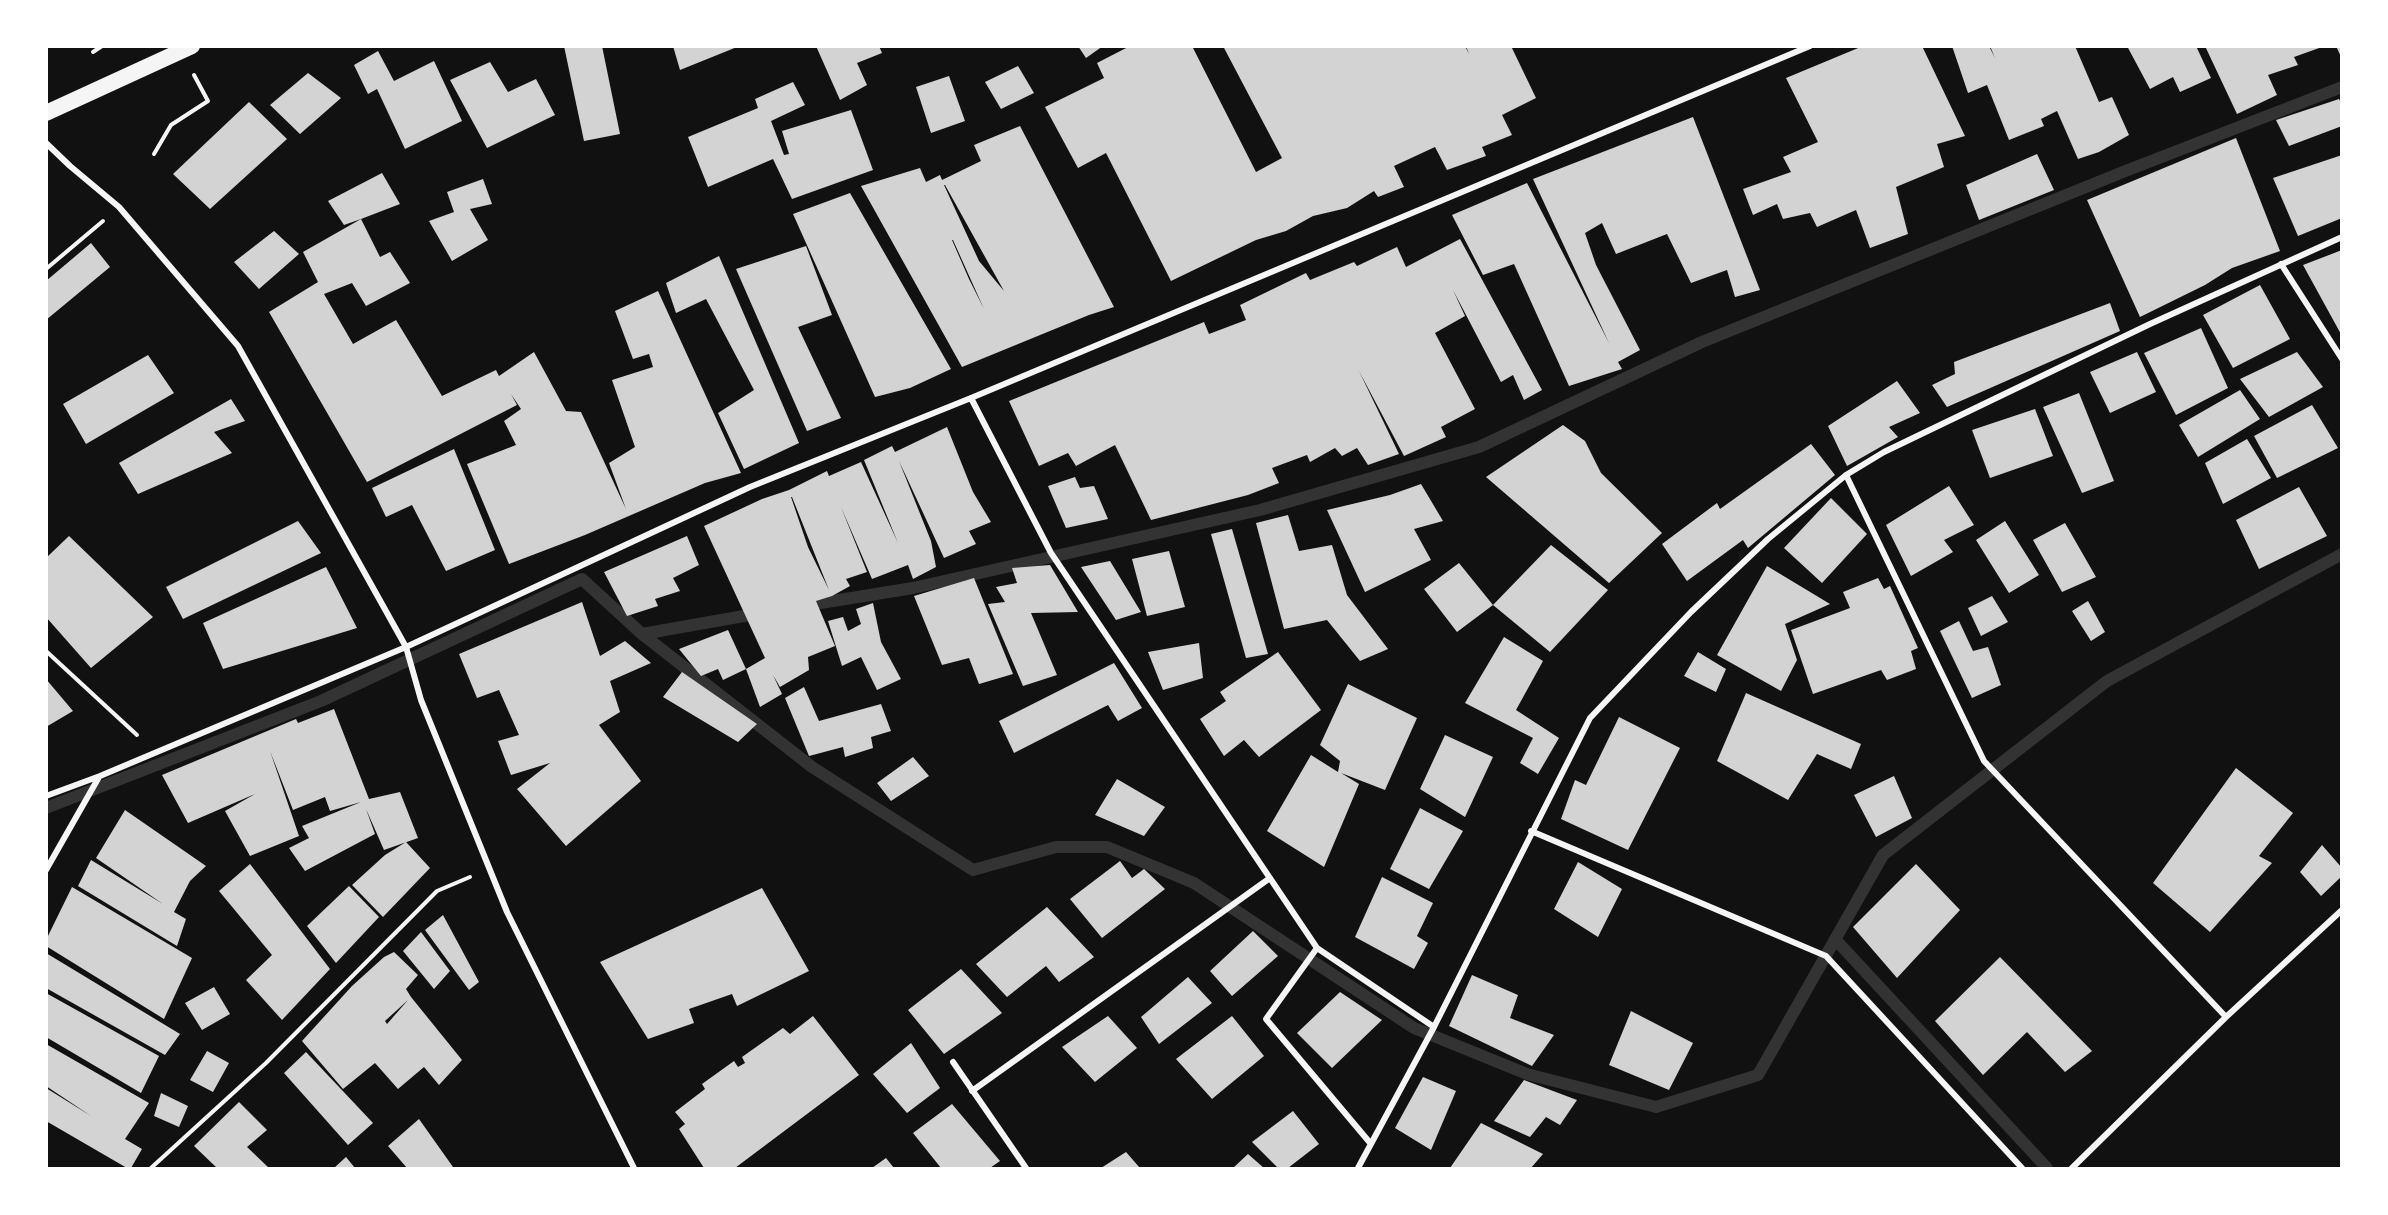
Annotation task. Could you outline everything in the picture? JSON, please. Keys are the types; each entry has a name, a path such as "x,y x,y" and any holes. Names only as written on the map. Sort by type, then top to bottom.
{"highway":[{"path":"46,113 192,46"}],"street":[{"path":"46,796 100,776 406,647 750,487 971,398 1810,46"},
{"path":"46,143 119,207 238,346 406,647 421,700 507,912 634,1168"},
{"path":"1358,1168 1434,1027 1590,718 1691,612 1750,555 1846,475 1884,452 2150,324 2342,237"},
{"path":"2281,264 2342,359"},
{"path":"971,398 1051,552 1317,948 1434,1027"},
{"path":"1846,475 1984,761 2226,1017"},
{"path":"46,870 100,776"},
{"path":"1531,831 1826,956 2022,1168"},
{"path":"972,1091 1270,878"},
{"path":"2072,1168 2226,1017 2342,910"},
{"path":"1317,948 1266,1019 1371,1144"},
{"path":"952,1062 1026,1168"}],"path":[{"path":"93,52 102,46"},
{"path":"154,154 171,125 208,101 194,74"},
{"path":"46,269 119,207"},
{"path":"46,651 155,752"},
{"path":"151,1168 266,1063 437,891 490,869"}],"building":[{"path":"564,46 602,46 620,134 584,141"},
{"path":"673,46 737,46 737,47 680,70"},
{"path":"816,46 879,46 882,53 857,63 867,85 840,100"},
{"path":"1078,46 1103,46 1086,58"},
{"path":"1130,46 1192,46 1256,172 1282,158 1223,46 1465,46 1469,54 1466,46 1511,46 1536,98 1502,115 1512,135 1482,147 1486,156 1447,170 1435,147 1394,166 1404,187 1378,197 1374,191 1347,208 1313,216 1286,231 1256,240 1171,281 1106,153 1078,168 1045,107 1104,78 1097,63"},
{"path":"1863,46 1922,46 1965,136 1937,144 1944,167 1896,187 1908,234 1870,248 1856,210 1817,227 1810,213 1783,219 1777,204 1753,215 1743,189 1791,172 1783,157 1818,142 1786,78"},
{"path":"1952,46 1989,46 1995,58 1990,46 2075,46 2099,102 2112,97 2129,135 2099,152 2078,159 2057,111 2041,119 2044,126 2009,140 1987,85 1968,93"},
{"path":"2127,46 2196,46 2211,78 2180,92 2173,77 2150,89"},
{"path":"2205,46 2322,47 2294,57 2298,65 2268,75 2277,95 2237,114"},
{"path":"2336,46 2342,46 2342,59"},
{"path":"378,51 394,81 434,61 462,121 405,149 377,89 368,94 354,65"},
{"path":"490,62 508,92 536,79 555,115 487,148 450,80"},
{"path":"1018,66 1034,93 1001,109 985,82"},
{"path":"308,73 341,98 300,134 270,105"},
{"path":"949,76 965,121 931,133 916,87"},
{"path":"793,82 805,105 771,121 784,155 789,154 782,131 851,110 873,170 792,199 773,159 708,187 688,137 758,108 755,99"},
{"path":"2339,99 2342,105 2342,126 2289,146 2276,120"},
{"path":"249,102 287,139 210,209 173,174"},
{"path":"1693,117 1760,290 1735,297 1727,270 1691,283 1667,234 1616,254 1602,223 1585,233 1596,265 1640,350 1618,362 1622,369 1569,386 1514,264 1483,275 1452,215 1527,183 1609,343 1533,179"},
{"path":"1020,126 1114,307 962,367 861,186 920,168 926,182 940,175 942,180 981,161 974,145","holes":["945,185 1004,291 979,261","953,240 984,309 969,279"]},
{"path":"2236,138 2280,251 2232,268 2205,285 2140,317 2087,200"},
{"path":"2037,154 2054,190 1979,220 1966,185"},
{"path":"2342,155 2342,218 2298,236 2273,178"},
{"path":"382,173 400,204 344,225 328,201"},
{"path":"483,179 492,204 470,209 488,240 452,261 429,221 454,212 447,192"},
{"path":"850,193 951,369 910,388 875,397 793,214"},
{"path":"361,219 380,257 390,252 410,283 366,306 352,283 324,294 353,344 396,320 442,396 496,370 499,376 534,352 566,411 581,412 626,509 609,463 635,447 612,380 653,367 649,354 633,359 615,311 658,291 741,473 705,483 585,535 509,564 467,464 516,445 504,421 521,409 511,394 517,405 367,482 269,312 318,282 303,252"},
{"path":"274,231 299,254 259,289 234,262"},
{"path":"1460,239 1542,390 1524,400 1513,375 1501,382 1453,290 1465,316 1435,333 1475,409 1441,427 1446,437 1404,456 1359,371 1399,454 1368,465 1357,448 1342,456 1335,448 1310,462 1307,455 1272,468 1279,483 1248,495 1151,520 1115,445 1076,466 1068,453 1039,466 1009,401 1204,322 1209,334 1246,320 1240,305 1306,273 1310,280 1354,262 1357,266 1397,247 1406,267"},
{"path":"91,243 110,267 46,320 46,281"},
{"path":"806,246 832,315 798,327 841,418 807,431 736,269"},
{"path":"2342,250 2342,336 2303,265"},
{"path":"719,256 799,443 744,469 718,413 754,390 706,299 676,313 666,283"},
{"path":"2260,285 2290,339 2233,368 2203,315"},
{"path":"2110,303 2120,331 1947,407 1932,385 1955,374 1954,362"},
{"path":"2201,328 2228,388 2176,415 2144,353"},
{"path":"2137,352 2156,392 2110,413 2090,372"},
{"path":"2297,352 2323,387 2269,417 2240,379"},
{"path":"148,355 174,393 86,444 63,404"},
{"path":"1897,381 1920,413 1889,427 1898,437 1847,466 1828,426"},
{"path":"2240,390 2260,419 2198,457 2179,425"},
{"path":"2079,393 2114,481 2082,493 2043,407"},
{"path":"231,399 245,421 214,432 232,453 138,494 119,463"},
{"path":"2312,405 2338,448 2277,478 2254,436"},
{"path":"2035,409 2053,456 1990,478 1972,430"},
{"path":"1563,425 1585,441 1601,473 1662,533 1609,583 1486,477"},
{"path":"947,427 973,492 991,522 969,531 976,544 944,558 899,461 931,541 936,567 913,579 908,565 872,579 841,507 867,572 846,579 850,586 832,596 816,601 835,646 808,657 809,670 780,687 773,675 782,694 760,707 746,669 765,658 704,526 762,499 789,490 827,471 829,476 861,462 898,543 864,460 892,446 895,452","holes":["792,497 829,590 808,547"]},
{"path":"2247,439 2271,478 2223,504 2205,463"},
{"path":"1811,444 1835,475 1748,548 1743,540 1687,581 1662,544 1717,503 1720,509"},
{"path":"454,449 495,550 446,571 412,505 386,517 372,488"},
{"path":"1075,477 1080,488 1094,486 1108,519 1066,528 1048,486"},
{"path":"1421,484 1443,521 1414,529 1431,560 1365,592 1327,510 1390,495"},
{"path":"1949,486 1974,525 1944,540 1953,552 1911,576 1886,525"},
{"path":"2299,487 2327,536 2259,569 2236,520"},
{"path":"1831,498 1867,534 1822,583 1784,548"},
{"path":"1288,515 1299,551 1332,545 1347,595 1388,649 1360,661 1327,620 1284,629 1256,523"},
{"path":"298,521 321,553 183,619 166,587"},
{"path":"2005,521 2039,575 2009,593 1976,540"},
{"path":"2065,523 2096,577 2062,592 2033,540"},
{"path":"1232,529 1268,654 1246,658 1211,534"},
{"path":"69,536 153,617 91,668 46,617 46,558"},
{"path":"687,536 699,565 673,578 680,591 655,599 658,606 627,616 604,572"},
{"path":"1551,545 1608,590 1550,652 1493,605"},
{"path":"1169,551 1185,607 1147,616 1132,559"},
{"path":"1110,561 1141,612 1116,620 1081,567"},
{"path":"1459,563 1493,605 1457,632 1424,589"},
{"path":"1050,565 1078,612 1031,613 1057,675 1023,686 988,604 1005,602 996,587 1017,583 1012,568"},
{"path":"1767,566 1830,604 1785,624 1797,660 1781,691 1717,655"},
{"path":"326,567 357,628 223,669 203,623"},
{"path":"974,578 1013,674 979,684 969,658 942,665 914,596"},
{"path":"1878,578 1884,589 1890,586 1918,648 1911,651 1916,669 1887,680 1881,670 1813,694 1791,630 1850,608 1843,592"},
{"path":"1992,596 2008,622 1981,636 1968,608"},
{"path":"2088,601 2105,632 2091,641 2072,611"},
{"path":"582,602 600,656 625,641 651,663 610,681 620,712 599,725 641,781 566,846 517,789 550,763 511,775 498,741 519,735 499,690 477,698 459,654"},
{"path":"873,603 881,642 901,679 877,690 861,657 842,666 828,621 843,617 848,631 861,624 856,609"},
{"path":"1959,621 1973,651 1988,647 2001,685 1972,698 1940,631"},
{"path":"728,630 746,669 723,680 718,669 701,676 679,649"},
{"path":"1504,637 1543,661 1516,710 1559,738 1538,774 1520,763 1533,738 1465,703"},
{"path":"1199,643 1203,678 1163,690 1148,652"},
{"path":"1278,652 1321,710 1259,757 1244,740 1224,756 1200,719 1226,701 1220,692"},
{"path":"1698,652 1726,669 1716,692 1684,676"},
{"path":"1114,663 1142,708 1118,721 1108,705 1014,753 999,721"},
{"path":"682,672 757,724 738,742 663,697"},
{"path":"46,679 73,711 46,727"},
{"path":"1348,684 1417,718 1385,790 1341,773 1359,784 1324,867 1267,831 1311,755 1338,772 1340,761 1320,745"},
{"path":"804,687 819,721 881,704 891,731 871,737 873,748 845,757 843,747 809,756 785,698"},
{"path":"1746,693 1861,744 1851,769 1817,754 1788,800 1717,761"},
{"path":"334,709 369,799 400,792 418,838 384,850 366,809 375,834 305,871 289,848 309,838 302,826 361,802 330,811 325,797 293,810 270,751 299,836 250,856 225,811 255,794 188,823 162,775 296,719 298,723"},
{"path":"1619,717 1680,748 1628,850 1561,819 1575,780 1586,785"},
{"path":"1445,735 1493,757 1465,817 1420,789"},
{"path":"913,757 929,776 891,801 877,783"},
{"path":"2236,768 2293,813 2259,856 2272,863 2210,932 2153,883"},
{"path":"1894,776 1912,818 1876,837 1854,795"},
{"path":"1117,779 1165,807 1144,836 1095,815"},
{"path":"1420,808 1463,831 1429,889 1390,869"},
{"path":"125,810 206,866 190,881 174,912 186,919 177,946 78,886 91,860 163,904 96,858"},
{"path":"406,842 430,868 383,917 352,885 385,855"},
{"path":"2322,845 2342,868 2342,876 2321,896 2300,872"},
{"path":"1120,861 1132,878 1144,869 1165,889 1102,938 1070,899"},
{"path":"1578,862 1622,889 1598,937 1554,909"},
{"path":"250,864 330,969 282,1020 246,980 272,955 219,891"},
{"path":"1916,864 1960,910 1897,978 1853,927"},
{"path":"1382,877 1433,903 1417,936 1428,943 1414,969 1355,937"},
{"path":"349,886 379,917 336,963 307,926"},
{"path":"72,887 192,958 164,1019 46,946 46,940"},
{"path":"762,888 809,971 737,1006 732,994 689,1009 694,1023 648,1039 600,962"},
{"path":"1047,907 1094,957 1059,982 1046,966 1007,997 976,964"},
{"path":"443,915 479,982 469,990 425,930"},
{"path":"1253,931 1278,956 1232,996 1210,971"},
{"path":"421,932 450,971 434,989 403,951"},
{"path":"394,952 418,975 406,989 462,1060 439,1085 424,1067 398,1089 375,1063 343,1089 302,1041 352,986 384,957","holes":["408,1000 387,1024 385,1021"]},
{"path":"46,953 180,1034 165,1055 46,988"},
{"path":"2000,957 2092,1051 2065,1072 2027,1032 1983,1075 1935,1021"},
{"path":"961,969 1002,1013 944,1054 908,1010"},
{"path":"1472,975 1518,995 1510,1018 1554,1035 1532,1066 1449,1026"},
{"path":"1188,977 1212,1003 1159,1044 1141,1017"},
{"path":"214,987 230,1014 202,1030 185,1003"},
{"path":"1340,992 1382,1020 1332,1068 1297,1033"},
{"path":"46,993 159,1056 141,1093 46,1037"},
{"path":"1631,1011 1693,1043 1669,1090 1609,1065"},
{"path":"813,1016 859,1075 735,1168 704,1168 679,1129 685,1124 675,1112 705,1089 702,1084 734,1061 738,1067 745,1063 742,1057 783,1028 790,1034"},
{"path":"1108,1016 1137,1048 1095,1082 1062,1047"},
{"path":"1232,1016 1264,1056 1212,1099 1176,1059"},
{"path":"911,1043 940,1088 907,1113 873,1074"},
{"path":"46,1044 149,1103 125,1139 142,1149 131,1168 127,1168 46,1121 46,1088 91,1116 46,1086"},
{"path":"207,1051 229,1063 213,1092 190,1080"},
{"path":"306,1052 373,1123 348,1145 284,1073"},
{"path":"1423,1077 1456,1091 1431,1150 1395,1128"},
{"path":"1524,1080 1577,1100 1560,1125 1546,1117 1530,1137 1494,1121"},
{"path":"161,1093 188,1106 179,1127 154,1116"},
{"path":"239,1102 267,1130 247,1147 269,1168 217,1168 194,1146"},
{"path":"952,1104 1000,1161 990,1168 941,1168 913,1133"},
{"path":"1293,1111 1319,1144 1288,1168 1278,1168 1252,1142"},
{"path":"419,1119 453,1167 407,1168 388,1146"},
{"path":"1481,1123 1543,1154 1531,1168 1450,1168"},
{"path":"1126,1152 1140,1168 1101,1168"},
{"path":"1248,1154 1264,1168 1233,1168"},
{"path":"346,1157 355,1168 334,1168"},
{"path":"886,1158 894,1168 872,1168"}],"waterway":[{"path":"802,606 913,588 1260,510 1479,447 1702,342 2128,170 2342,87"},
{"path":"642,634 812,767 973,870 1056,847 1107,847 1194,883 1414,1028 1527,1074 1656,1107 1758,1075 1883,855 2107,681 2342,554"},
{"path":"46,808 321,701 582,579 642,634 761,613"},
{"path":"1835,939 2047,1168"}]}
